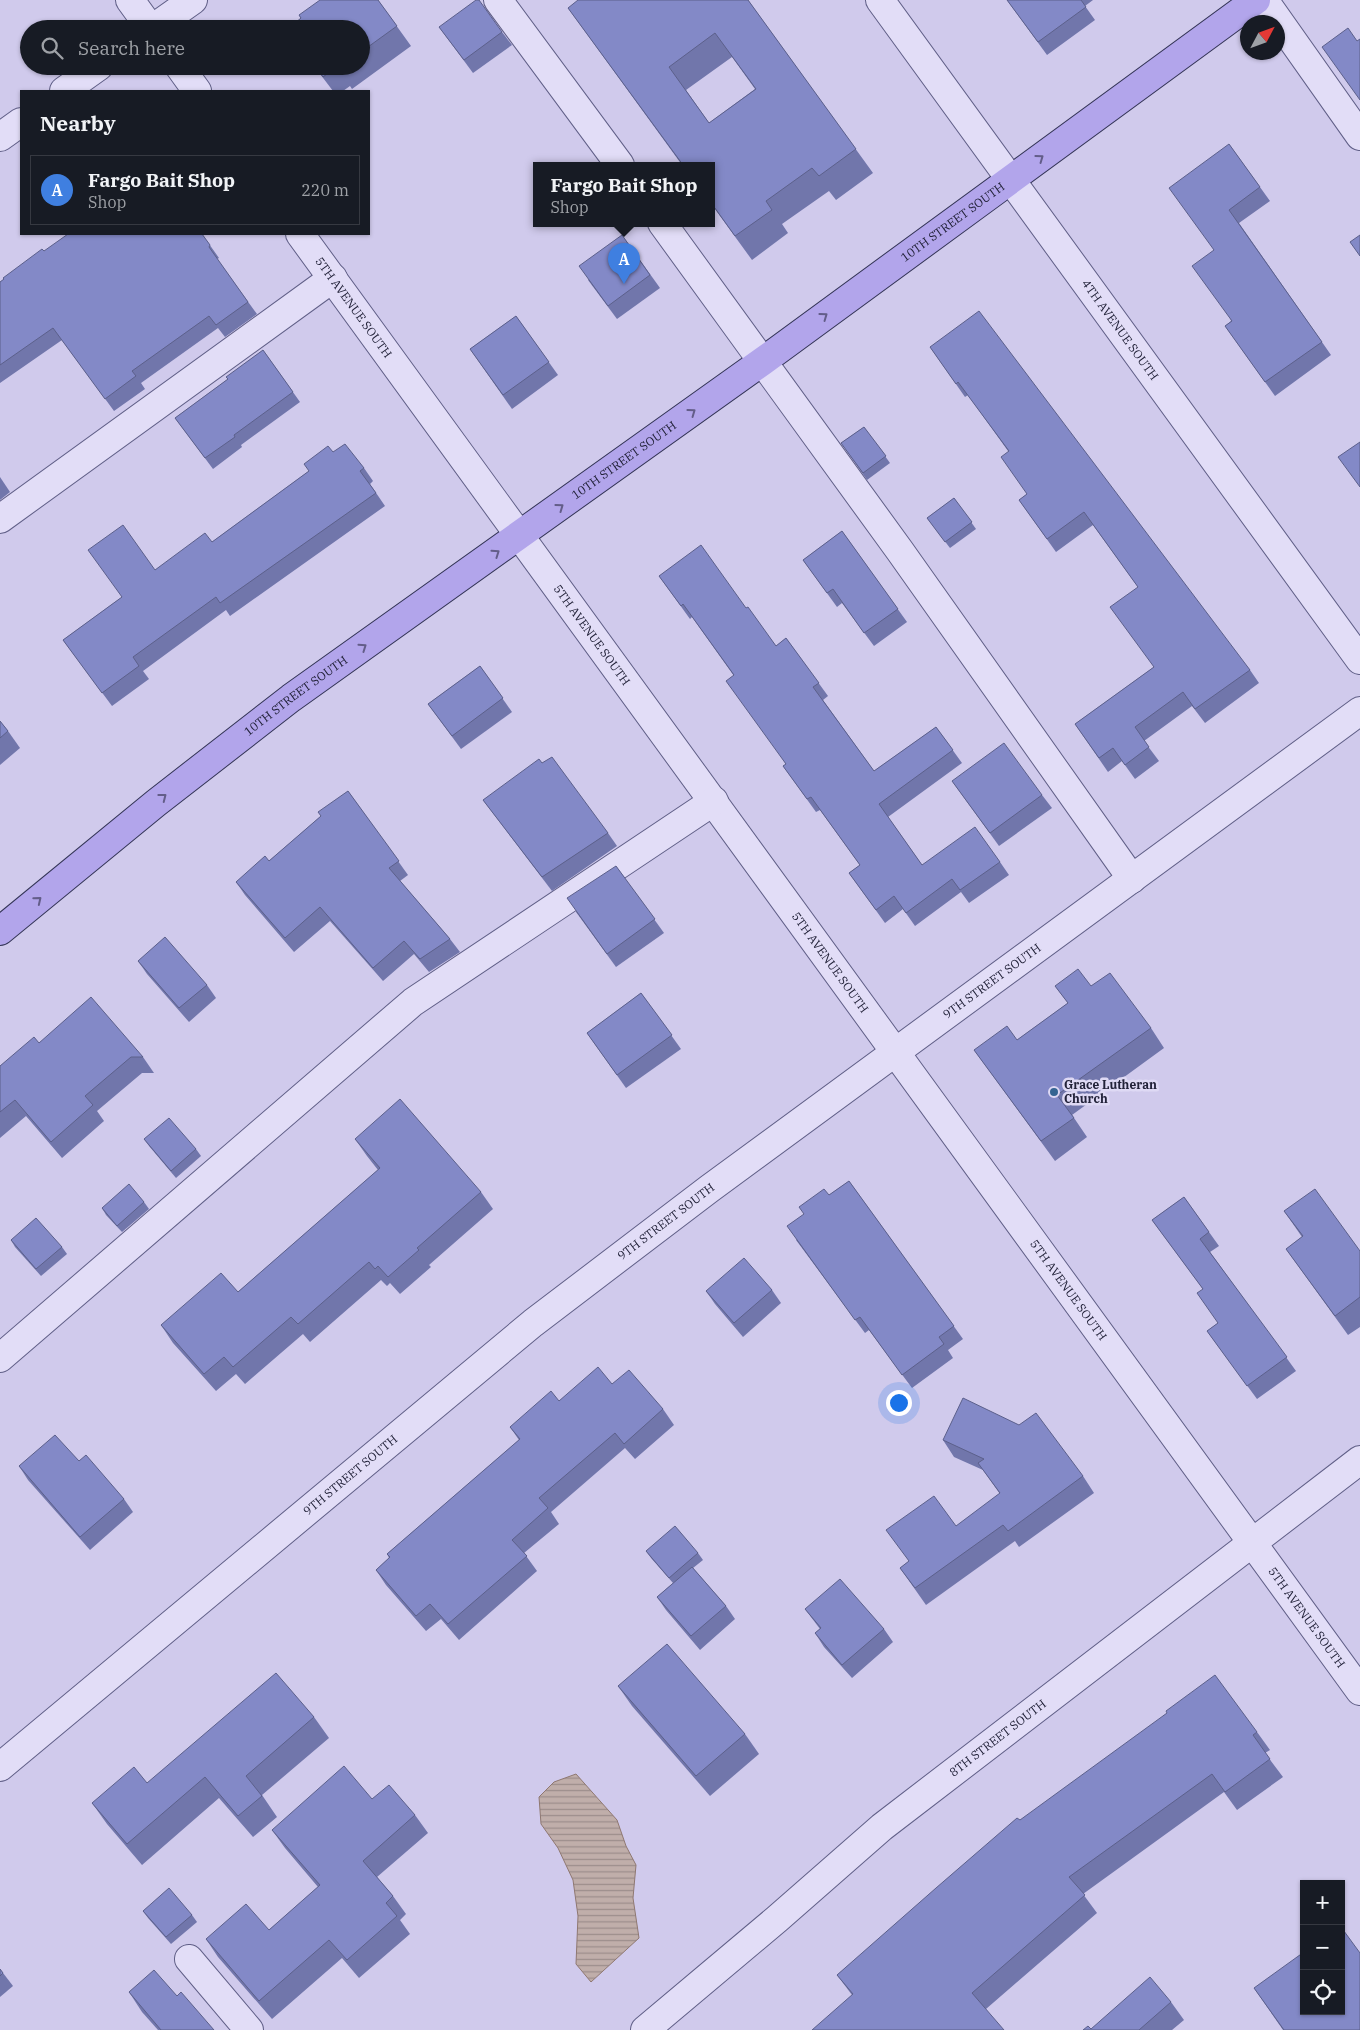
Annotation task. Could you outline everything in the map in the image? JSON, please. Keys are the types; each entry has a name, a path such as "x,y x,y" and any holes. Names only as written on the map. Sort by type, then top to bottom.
{"main road":[{"name":"10TH STREET SOUTH","path":"0,931 156,803 291,698 763,361 1256,0"}],"street":[{"path":"130,0 144,20"},
{"path":"164,20 193,0"},
{"path":"498,0 618,162"},
{"name":"4TH AVENUE SOUTH","path":"880,0 1360,660"},
{"path":"1264,0 1360,136"},
{"path":"65,90 86,75"},
{"path":"185,75 196,90"},
{"path":"0,137 20,123"},
{"path":"665,227 763,361 1132,879"},
{"name":"5TH AVENUE SOUTH","path":"301,235 521,535 896,1052 926,1097 1360,1691"},
{"path":"0,519 333,278"},
{"name":"9TH STREET SOUTH","path":"0,1767 533,1323 709,1189 1360,711"},
{"path":"0,1358 413,1002 714,801"},
{"name":"8TH STREET SOUTH","path":"645,2030 778,1919 882,1827 1360,1460"},
{"path":"189,1959 249,2030"}],"shaded area":[{"path":"576,1774 617,1820 626,1846 636,1865 633,1898 639,1938 591,1982 576,1964 578,1916 573,1880 558,1848 541,1824 539,1797 554,1782"}],"building":[{"path":"320,0 378,0 397,26 370,46 370,20 299,20 301,18 299,15"},
{"path":"476,0 479,0 502,32 464,60 439,27"},
{"path":"578,0 748,0 856,149 819,176 812,168 766,201 772,210 735,236 715,208 715,162 681,162 568,8","holes":["715,33 756,89 709,123 669,67"]},
{"path":"1007,0 1081,0 1086,7 1038,42"},
{"path":"1348,28 1357,41 1360,39 1360,100 1322,47"},
{"path":"1229,144 1260,187 1229,210 1322,342 1265,382 1225,326 1232,321 1192,266 1214,250 1169,188"},
{"path":"67,235 203,235 210,245 209,247 248,302 216,325 209,316 132,371 136,376 105,399 53,328 0,365 0,282 42,249 44,251"},
{"path":"622,235 650,275 608,306 579,266"},
{"path":"1360,235 1360,256 1350,242"},
{"path":"979,311 1250,670 1195,709 1183,692 1135,727 1149,747 1125,765 1113,748 1099,758 1075,724 1154,667 1110,607 1138,587 1084,512 1047,539 1019,500 1027,494 1001,457 1009,451 958,382 956,384 930,347"},
{"path":"516,316 549,362 503,395 470,349"},
{"path":"263,350 293,392 205,458 175,418 228,379 226,377"},
{"path":"864,427 886,456 863,473 841,443"},
{"path":"1360,442 1360,487 1338,457"},
{"path":"345,444 364,468 360,471 376,493 220,603 216,597 133,657 139,666 102,693 63,640 122,597 88,550 123,525 155,570 205,533 212,542 309,471 304,464 328,446 333,452"},
{"path":"954,498 972,522 945,542 927,518"},
{"path":"842,531 898,609 864,633 833,589 827,593 803,560"},
{"path":"701,545 776,646 786,638 819,683 813,687 874,771 936,727 953,750 879,804 922,865 975,827 1000,862 960,890 952,879 906,913 894,896 876,910 849,873 860,865 811,797 807,799 783,766 786,764 726,681 734,675 683,604 681,606 659,576"},
{"path":"480,666 503,698 452,736 428,704"},
{"path":"0,721 8,731 0,738"},
{"path":"1004,743 1042,795 990,833 952,781"},
{"path":"552,757 608,833 542,877 483,800 539,759 542,763"},
{"path":"348,791 399,861 389,868 450,939 420,959 404,941 373,968 320,907 285,938 236,882 265,856 269,861 321,816 318,812"},
{"path":"616,866 655,919 607,954 567,898"},
{"path":"165,937 207,985 179,1008 138,961"},
{"name":"Grace Lutheran Church","path":"1078,969 1091,986 1110,973 1151,1028 1057,1095 1074,1118 1041,1141 974,1050 1007,1026 1017,1040 1068,1003 1055,986"},
{"path":"641,993 672,1035 617,1075 587,1033"},
{"path":"91,997 143,1057 131,1057 85,1096 93,1105 51,1142 15,1100 0,1112 0,1066 34,1037 39,1043"},
{"path":"400,1099 481,1192 417,1248 419,1250 388,1277 378,1266 375,1269 369,1262 298,1324 291,1317 233,1367 224,1357 204,1374 161,1325 221,1273 238,1292 380,1168 355,1139"},
{"path":"169,1118 196,1149 171,1171 144,1139"},
{"path":"849,1181 954,1326 939,1337 944,1344 902,1375 860,1317 855,1320 787,1226 804,1214 799,1207 824,1189 829,1195"},
{"path":"129,1184 144,1202 117,1226 102,1208"},
{"path":"1315,1189 1360,1251 1360,1297 1335,1316 1286,1249 1303,1236 1284,1211"},
{"path":"1184,1197 1209,1232 1200,1239 1287,1357 1247,1386 1207,1331 1218,1323 1197,1293 1203,1289 1152,1220"},
{"path":"36,1218 62,1247 36,1269 11,1240"},
{"path":"744,1258 772,1290 734,1323 706,1291"},
{"path":"598,1367 612,1384 629,1370 663,1409 624,1444 615,1433 539,1498 548,1508 512,1540 527,1556 448,1624 430,1604 416,1616 376,1570 390,1557 387,1554 520,1439 510,1427 551,1391 559,1401"},
{"path":"963,1398 1019,1425 1036,1413 1083,1476 1008,1531 1003,1525 915,1588 900,1568 909,1561 886,1530 934,1496 956,1526 1000,1493 978,1463 984,1459 943,1440"},
{"path":"55,1435 79,1461 86,1455 124,1499 80,1537 19,1466"},
{"path":"675,1526 698,1553 669,1578 646,1551"},
{"path":"692,1567 726,1606 691,1636 657,1597"},
{"path":"840,1579 884,1629 842,1665 815,1633 821,1628 805,1609"},
{"path":"667,1644 745,1734 696,1776 618,1686"},
{"path":"276,1673 314,1717 246,1776 262,1796 238,1816 205,1777 127,1844 92,1803 134,1767 147,1783"},
{"path":"1215,1675 1257,1732 1253,1735 1270,1759 1225,1792 1212,1774 1069,1877 1085,1895 972,1993 1004,2030 812,2030 853,1994 837,1975 1017,1818 1020,1820 1167,1713 1166,1711"},
{"path":"344,1766 372,1799 389,1785 415,1815 363,1861 393,1896 386,1903 397,1916 347,1960 329,1940 259,2001 206,1939 246,1904 269,1930 320,1885 272,1830"},
{"path":"169,1888 192,1915 166,1937 143,1911"},
{"path":"1345,1932 1360,1953 1360,2030 1284,2030 1254,1988 1300,1955 1300,2015 1345,2015"},
{"path":"154,1970 177,1996 181,1992 214,2030 161,2030 129,1992"},
{"path":"1150,1977 1171,2002 1139,2030 1083,2030 1088,2026 1091,2029"}],"place":[{"name":"Fargo Bait Shop","path":"624,284"},
{"name":"Grace Lutheran Church","path":"1054,1092"}]}
